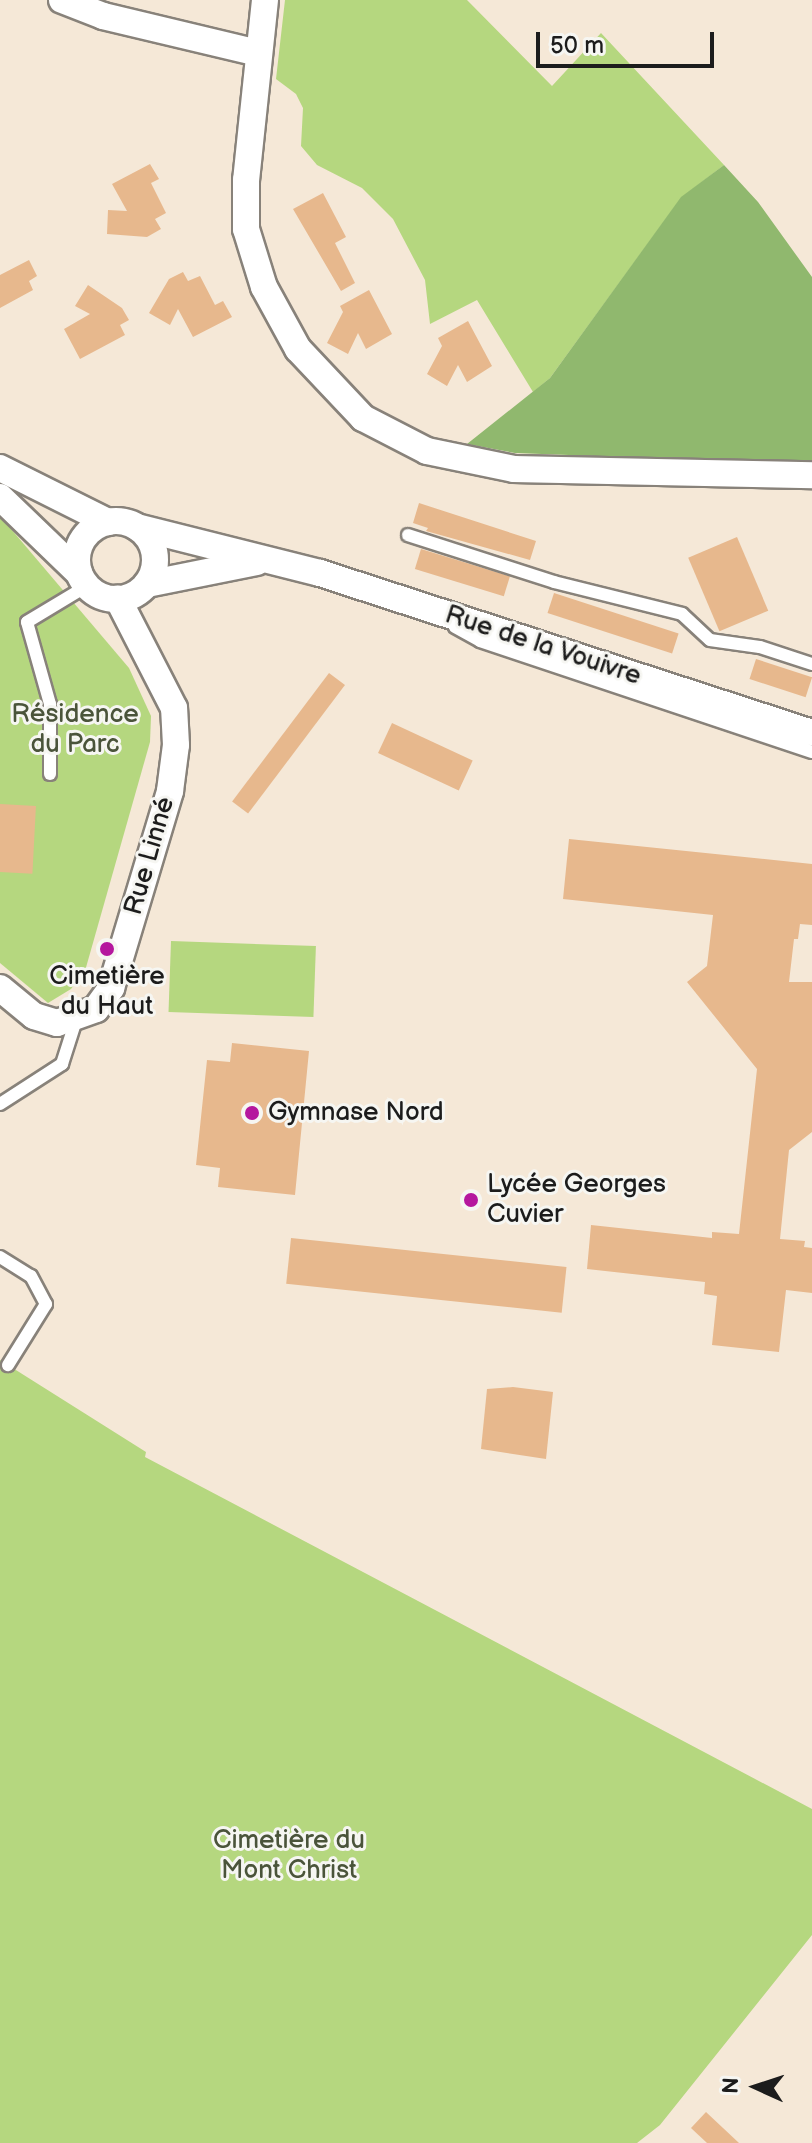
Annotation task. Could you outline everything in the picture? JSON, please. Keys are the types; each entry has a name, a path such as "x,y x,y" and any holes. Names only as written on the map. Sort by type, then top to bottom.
{"street":[{"path":"62,0 103,16 258,53"},
{"path":"265,0 258,53 246,229 264,287 298,349 363,418 427,451 514,469 812,475"},
{"path":"0,468 108,522 137,527 153,547 153,573 147,584 118,599 83,580 0,497"},
{"path":"83,580 82,541 108,522"},
{"name":"Rue de la Vouivre","path":"137,527 274,561 812,733"},
{"name":"Rue de la Vouivre","path":"147,584 274,561"},
{"name":"Rue Linné","path":"76,1020 96,1009 111,988 170,791 176,745 174,708 118,599"},
{"path":"0,988 34,1016 57,1023 76,1020"}],"lane":[{"path":"408,535 554,582 682,614 710,640 760,647 812,664"},
{"path":"50,774 50,704 27,622 83,580"},
{"path":"422,607 480,641 812,752"},
{"path":"0,1104 62,1064 76,1020"},
{"path":"0,1257 31,1276 46,1304 8,1365"}],"green space":[{"path":"285,0 467,0 552,86 601,33 724,165 681,198 550,378 533,392 477,300 430,324 425,280 393,219 362,188 317,165 301,146 303,108 296,94 276,79"},
{"path":"724,165 758,202 812,277 812,464 515,453 467,444 550,378 681,197"},
{"name":"Résidence du Parc","path":"0,516 129,668 151,716 150,742 85,971 71,989 48,1003 0,963"},
{"path":"171,941 316,946 313,1017 169,1012"},
{"name":"Cimetière du Mont Christ","path":"0,1360 146,1452 145,1457 812,1809 812,1935 660,2125 637,2143 0,2143"}],"building":[{"path":"150,164 159,179 151,183 166,213 155,219 161,229 147,237 107,234 108,210 127,211 112,184"},
{"path":"323,193 346,237 335,243 355,283 341,291 293,209"},
{"path":"29,260 37,276 29,281 33,290 0,308 0,275"},
{"path":"183,272 188,281 200,276 215,305 223,301 232,317 193,337 178,309 170,325 149,313 169,279"},
{"path":"88,285 122,308 129,320 120,325 125,335 80,359 64,329 90,314 75,306"},
{"path":"369,290 392,334 366,349 358,333 348,354 327,343 343,312 340,306"},
{"path":"468,321 492,366 467,382 458,365 447,386 427,374 442,346 438,338"},
{"path":"419,503 536,541 530,560 426,531 428,528 413,523"},
{"path":"737,537 768,611 719,631 688,558"},
{"path":"421,549 510,576 504,596 415,569"},
{"path":"554,593 679,633 672,653 548,613"},
{"path":"756,659 812,677 806,697 750,679"},
{"path":"329,673 345,685 248,814 232,802"},
{"path":"392,723 473,761 459,791 378,753"},
{"path":"0,804 36,806 32,874 0,872"},
{"path":"569,839 812,864 812,925 800,924 798,939 794,939 789,982 812,982 812,1132 789,1150 780,1239 805,1241 804,1247 812,1248 812,1293 786,1290 779,1352 712,1345 717,1296 704,1294 705,1282 587,1269 591,1225 712,1238 712,1232 739,1234 757,1069 687,982 707,966 713,915 563,899"},
{"name":"Gymnase Nord","path":"232,1043 309,1051 295,1195 218,1187 220,1168 196,1165 207,1060 230,1062"},
{"path":"291,1238 566,1267 562,1313 286,1284"},
{"path":"513,1387 553,1392 546,1459 481,1449 487,1389"},
{"path":"706,2112 739,2143 707,2143 691,2128"}],"place":[{"name":"Cimetière du Haut","path":"107,949"},
{"name":"Gymnase Nord","path":"252,1113"},
{"name":"Lycée Georges Cuvier","path":"471,1200"}]}
